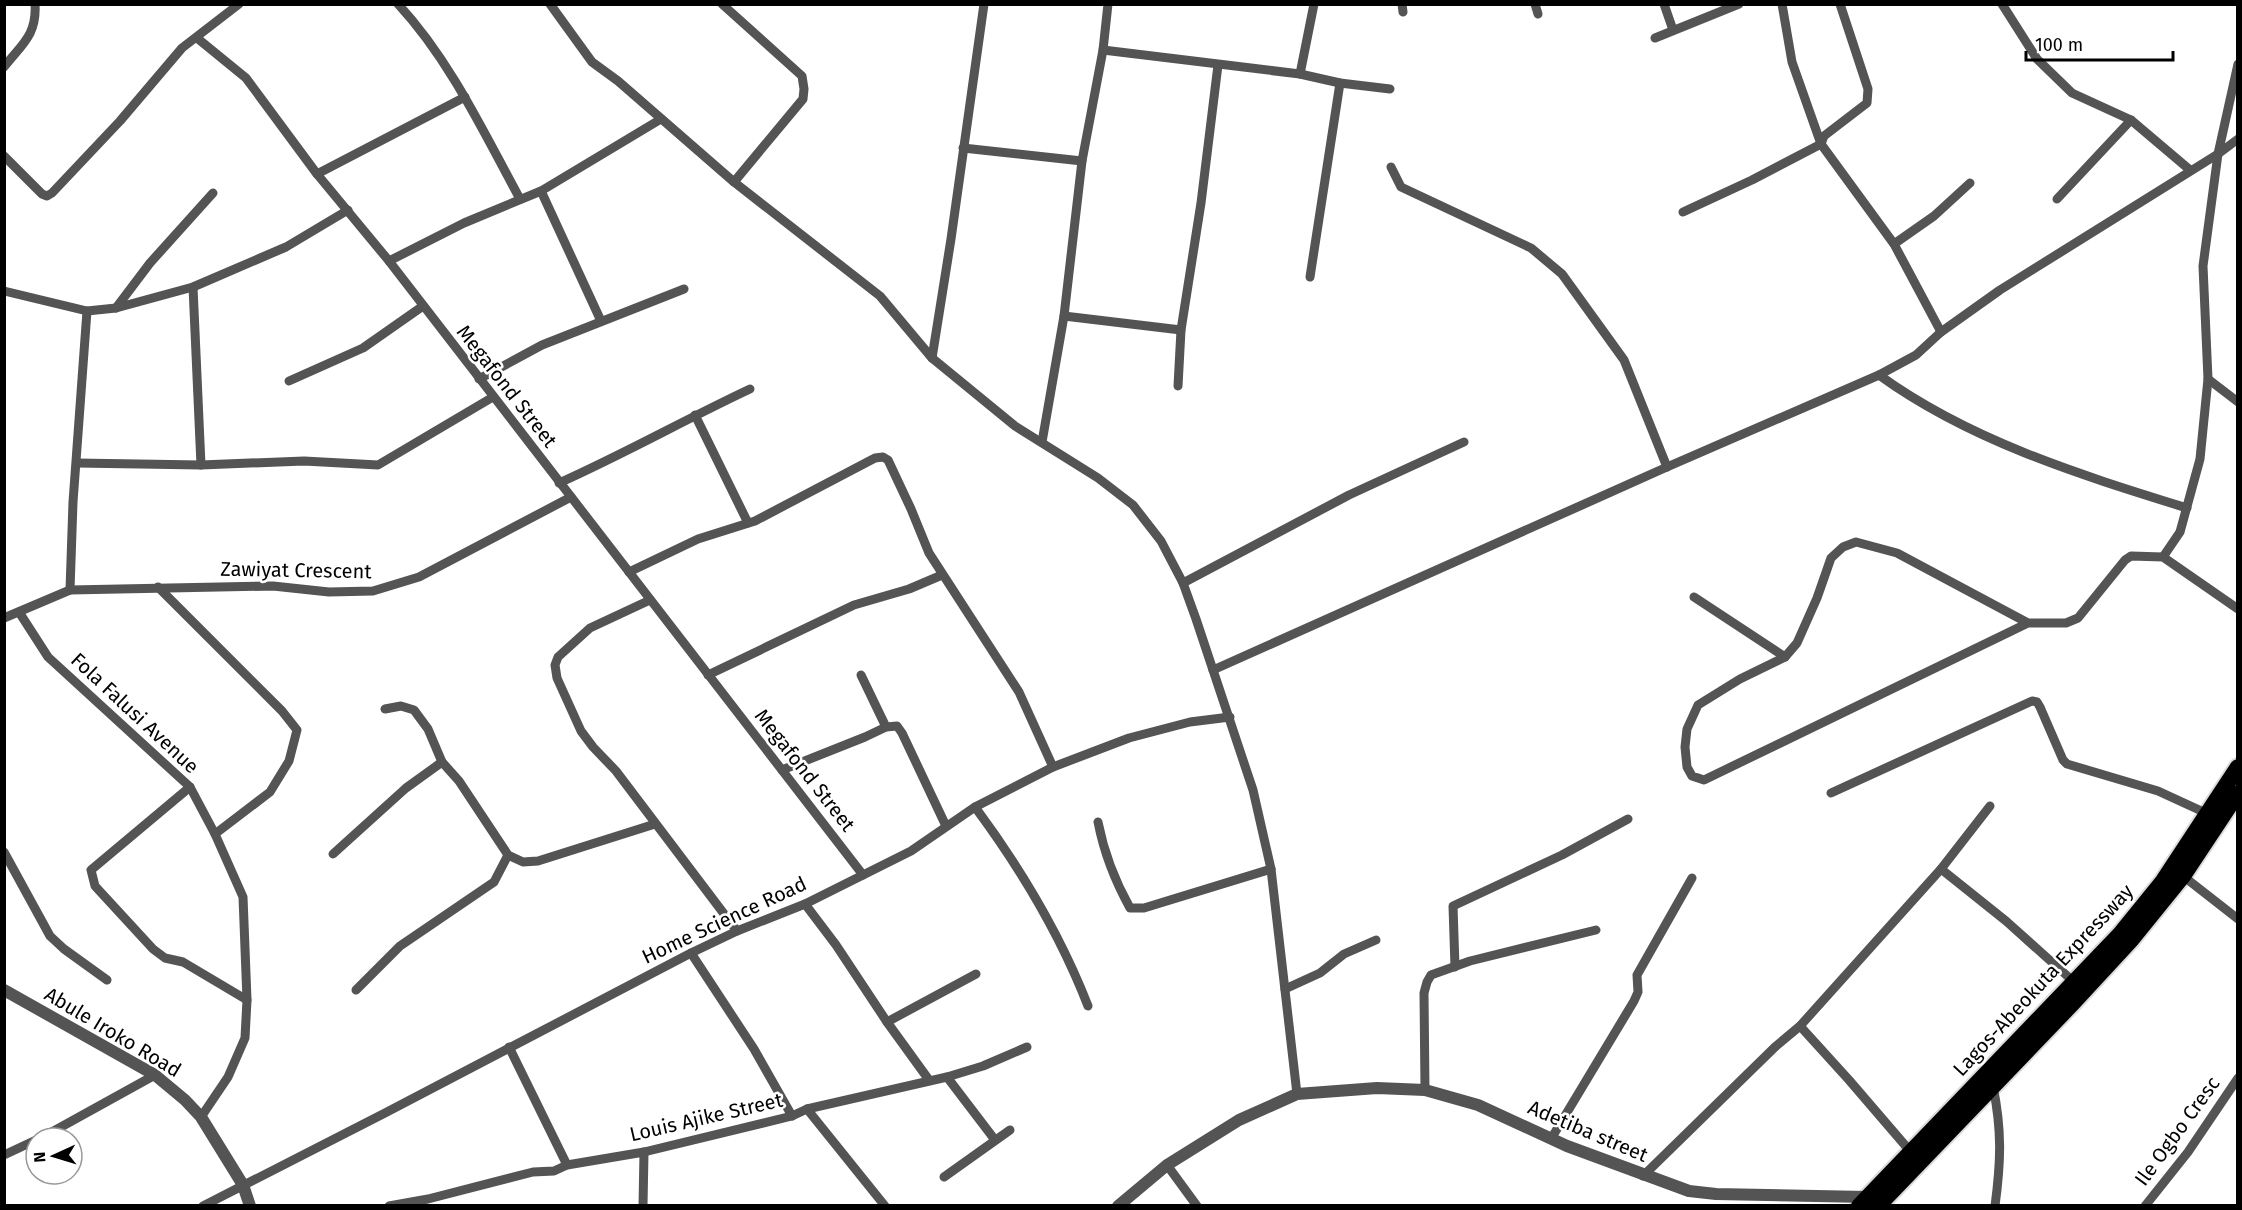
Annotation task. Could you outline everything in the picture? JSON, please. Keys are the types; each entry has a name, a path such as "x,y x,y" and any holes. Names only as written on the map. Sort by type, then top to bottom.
{"highway":[{"name":"Lagos-Abeokuta Expressway","path":"1868,1203 1911,1152 2120,933 2151,896 2238,767"},
{"name":"Lagos-Abeokuta Expressway","path":"1868,1203 1993,1086 2132,939 2183,876 2237,796"}],"street":[{"path":"4,67 33,30 36,21 35,4"},
{"path":"4,156 42,194 47,196 120,121 182,48 239,4"},
{"path":"398,4 416,24 465,98 520,199"},
{"path":"550,4 592,62 618,81 734,182 880,296 932,358 1015,426 1098,478 1132,505 1161,541 1183,583 1253,790 1271,869 1297,1094 1239,1120 1167,1165 1118,1206"},
{"path":"722,4 802,76 804,88 803,99 734,182"},
{"path":"932,358 984,4"},
{"path":"1042,442 1064,316 1082,161 1108,4"},
{"path":"1300,74 1314,4"},
{"path":"1664,4 1673,30"},
{"path":"1655,38 1739,4"},
{"path":"1782,4 1792,62 1821,144 1894,244 1941,332"},
{"path":"1683,212 1821,144 1824,136 1867,103 1868,89 1840,4"},
{"path":"2002,4 2037,59 2072,93 2131,120 2190,170"},
{"name":"Megafond Street","path":"197,38 246,78 317,174 423,306 862,875"},
{"path":"1102,50 1300,74 1340,83 1390,89"},
{"path":"2163,557 2180,532 2200,459 2208,379 2203,266 2217,154 2238,64"},
{"path":"1178,386 1181,330 1201,203 1218,65"},
{"path":"1310,277 1340,83"},
{"path":"317,174 465,98"},
{"path":"388,261 464,223 541,191 661,119"},
{"path":"2057,199 2131,120"},
{"path":"1213,670 1879,375 1916,355 1941,332 2000,290 2238,139"},
{"path":"963,148 1082,161"},
{"path":"1390,167 1401,187 1531,248 1562,274 1624,360 1667,467"},
{"path":"1894,244 1934,216 1970,183"},
{"path":"541,191 601,321"},
{"path":"116,308 150,263 213,193"},
{"path":"4,291 87,311 116,308 193,287 286,247 348,210"},
{"path":"193,287 201,465"},
{"path":"479,379 542,345 684,289"},
{"path":"289,381 363,348 423,306"},
{"path":"70,590 73,502 78,463 87,311"},
{"path":"1064,316 1181,330"},
{"path":"1879,375 1906,394 1947,417 2022,451 2073,472 2187,508"},
{"path":"2208,379 2238,402"},
{"path":"559,483 620,456 651,436 750,389"},
{"path":"78,463 201,465 304,461 378,465 493,397"},
{"path":"695,415 748,523"},
{"path":"1183,583 1349,495 1464,442"},
{"path":"629,572 698,539 748,523 874,458 883,457 888,460 929,553 1019,692 1053,767"},
{"name":"Zawiyat Crescent","path":"4,618 70,590 273,586 328,592 373,591 418,577 571,497"},
{"path":"2028,623 1897,553 1856,542 1843,547 1831,558 1797,644 1785,657 1740,679 1698,705 1687,729 1685,747 1687,767 1692,776 1704,780 2028,623 2066,623 2078,618 2125,560 2131,556 2163,557 2238,609"},
{"path":"708,675 854,605 909,589 942,575"},
{"path":"158,587 282,711 297,730 289,761 270,792 215,834"},
{"path":"1694,597 1785,657"},
{"path":"650,600 590,628 558,657 555,665 556,678 581,730 593,747 616,771 737,931"},
{"name":"Fola Falusi Avenue","path":"19,612 48,657 190,787 215,834 243,897 247,1000 245,1038 228,1077 201,1117"},
{"path":"861,675 886,727"},
{"path":"1832,793 2032,701 2037,702 2040,707 2053,739 2067,764 2158,791 2208,814"},
{"path":"385,709 401,706 414,710 428,729 442,762 465,789 508,855 524,862 538,861 655,824"},
{"name":"Home Science Road","path":"203,1206 691,953 737,931 805,904 911,850 975,807 1053,767 1129,738 1190,722 1230,717"},
{"path":"782,770 886,727 897,726 946,826"},
{"path":"333,854 406,788 442,762"},
{"path":"190,787 91,870 94,885 153,949 165,958 183,962 247,1000"},
{"path":"1643,1176 1775,1047 1800,1026 1941,869 1990,806"},
{"path":"975,807 1001,842 1045,913 1075,972 1088,1006"},
{"path":"1455,967 1453,906 1562,855 1628,819"},
{"path":"1098,822 1107,858 1131,908 1144,909 1271,869"},
{"path":"4,852 50,936 107,980"},
{"path":"356,990 400,946 494,882 508,855"},
{"path":"1941,869 2006,921 2074,982"},
{"path":"2183,876 2238,919"},
{"path":"1551,1139 1634,1001 1638,992 1637,975 1692,879"},
{"path":"805,904 929,1080"},
{"path":"1425,1090 1424,993 1431,975 1552,939 1596,930"},
{"path":"1285,989 1320,973 1344,954 1376,940"},
{"path":"691,953 754,1049 792,1116"},
{"path":"887,1022 976,974"},
{"name":"Abule Iroko Road","path":"4,990 155,1075 185,1100 201,1117 243,1185 250,1206"},
{"path":"1800,1026 1911,1152"},
{"path":"509,1047 567,1166"},
{"name":"Louis Ajike Street","path":"389,1206 428,1199 533,1172 554,1171 567,1166 644,1152 792,1116 807,1108 947,1077 983,1066 1027,1047"},
{"path":"63,1126 155,1075"},
{"path":"947,1077 994,1140"},
{"name":"Ile Ogbo Cresc","path":"2145,1206 2188,1152 2238,1078"},
{"path":"1993,1086 2000,1122 2001,1144 1995,1206"},
{"name":"Adetiba street","path":"1297,1094 1377,1088 1425,1090 1478,1105 1551,1139 1643,1176 1689,1191 1868,1203"},
{"path":"807,1108 885,1206"},
{"path":"944,1177 1010,1130"},
{"path":"4,1155 24,1146"},
{"path":"644,1152 644,1206"},
{"path":"1167,1165 1197,1206"}]}
